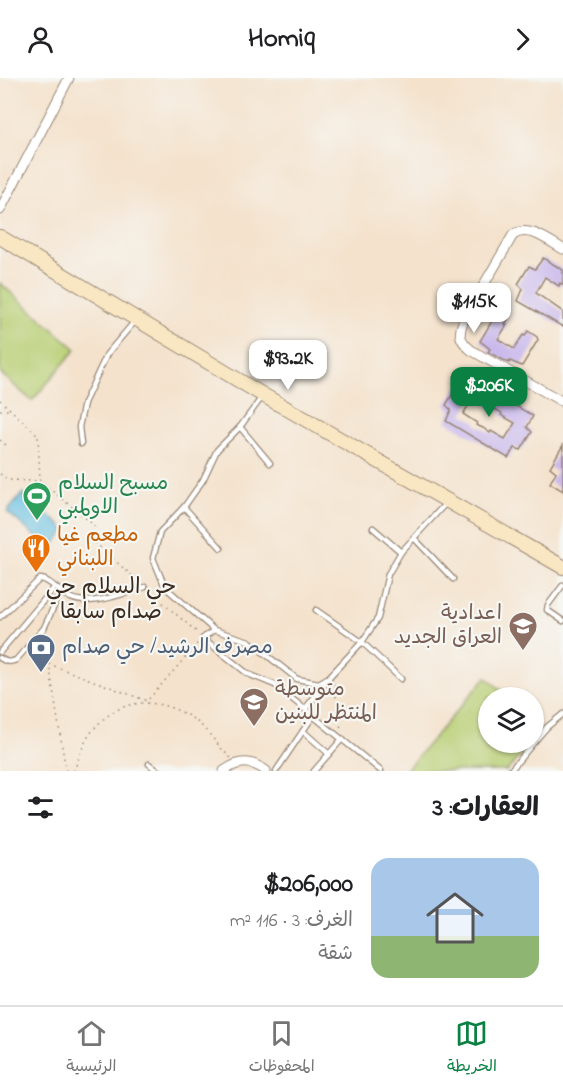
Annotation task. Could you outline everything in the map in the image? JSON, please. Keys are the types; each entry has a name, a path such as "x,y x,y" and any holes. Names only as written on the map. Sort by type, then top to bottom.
{"street":[{"path":"0,210 3,196 69,78"},
{"path":"563,249 526,230 519,230 513,234 460,327 463,343 471,350 563,402"},
{"path":"0,237 263,395 563,567"},
{"path":"224,771 240,762 255,763 266,771"}],"lane":[{"path":"81,444 80,427 84,403 107,354 137,319"},
{"path":"263,395 240,426 217,450 203,480 184,507 160,532 153,558 165,587 214,630 249,641 297,679 319,683 332,674"},
{"path":"240,426 270,463"},
{"path":"305,709 332,674 362,642 378,618 388,574 401,552 415,540 448,501"},
{"path":"184,507 221,548"},
{"path":"373,528 401,552"},
{"path":"415,540 453,579"},
{"path":"0,617 40,579 44,578 60,593 86,602 145,587"},
{"path":"563,585 548,605 547,610 563,621"},
{"path":"0,652 54,588"},
{"path":"0,657 10,663 16,660 44,628 60,593"},
{"path":"316,610 362,642 401,679"},
{"path":"214,630 203,638 248,674 275,685 381,771"},
{"path":"276,771 313,716"},
{"path":"544,730 562,717"},
{"path":"303,731 329,754"},
{"path":"314,771 342,740"},
{"path":"510,771 525,753"},
{"path":"149,764 158,771"}],"path":[{"path":"0,400 39,435 40,481"},
{"path":"0,410 11,410"},
{"path":"0,440 7,446"},
{"path":"0,474 9,480 40,481 94,525 93,542 203,638 147,701 111,712 88,737 74,771"},
{"path":"66,771 49,664 180,712 198,723 230,757 240,762"},
{"path":"332,674 342,740"}],"green space":[{"path":"0,283 76,349 32,401 0,373"},
{"path":"486,677 498,687 478,687 478,753 523,753 507,771 405,771"}],"water":[{"name":"مسبح السلام الاولمبي","path":"23,493 66,530 50,549 7,512"}],"building":[{"path":"543,258 563,270 563,285 560,283 559,286 545,277 536,293 563,312 563,327 518,301 523,289 518,284 529,266 535,269"},
{"path":"498,313 508,319 498,339 514,349 528,331 537,337 538,340 522,366 510,361 509,363 488,352 490,349 480,341"},
{"path":"471,379 533,416 527,427 532,432 521,450 515,448 508,458 446,421 451,410 446,405 457,387 463,389","holes":["473,398 502,413 501,415 515,423 505,439 476,425 477,423 463,414"]},
{"path":"563,445 563,491 550,483 556,472 550,467"}],"place":[{"name":"مسبح السلام الاولمبي","path":"37,522"},
{"name":"مطعم غيا اللبناني","path":"36,574"},
{"name":"اعدادية العراق الجديد","path":"523,652"},
{"name":"مصرف الرشيد/ حي صدام","path":"41,674"},
{"name":"متوسطة المنتظر للبنين","path":"254,728"}],"district":[{"name":"حي السلام حي صدام سابقا","path":"111,600"}]}
